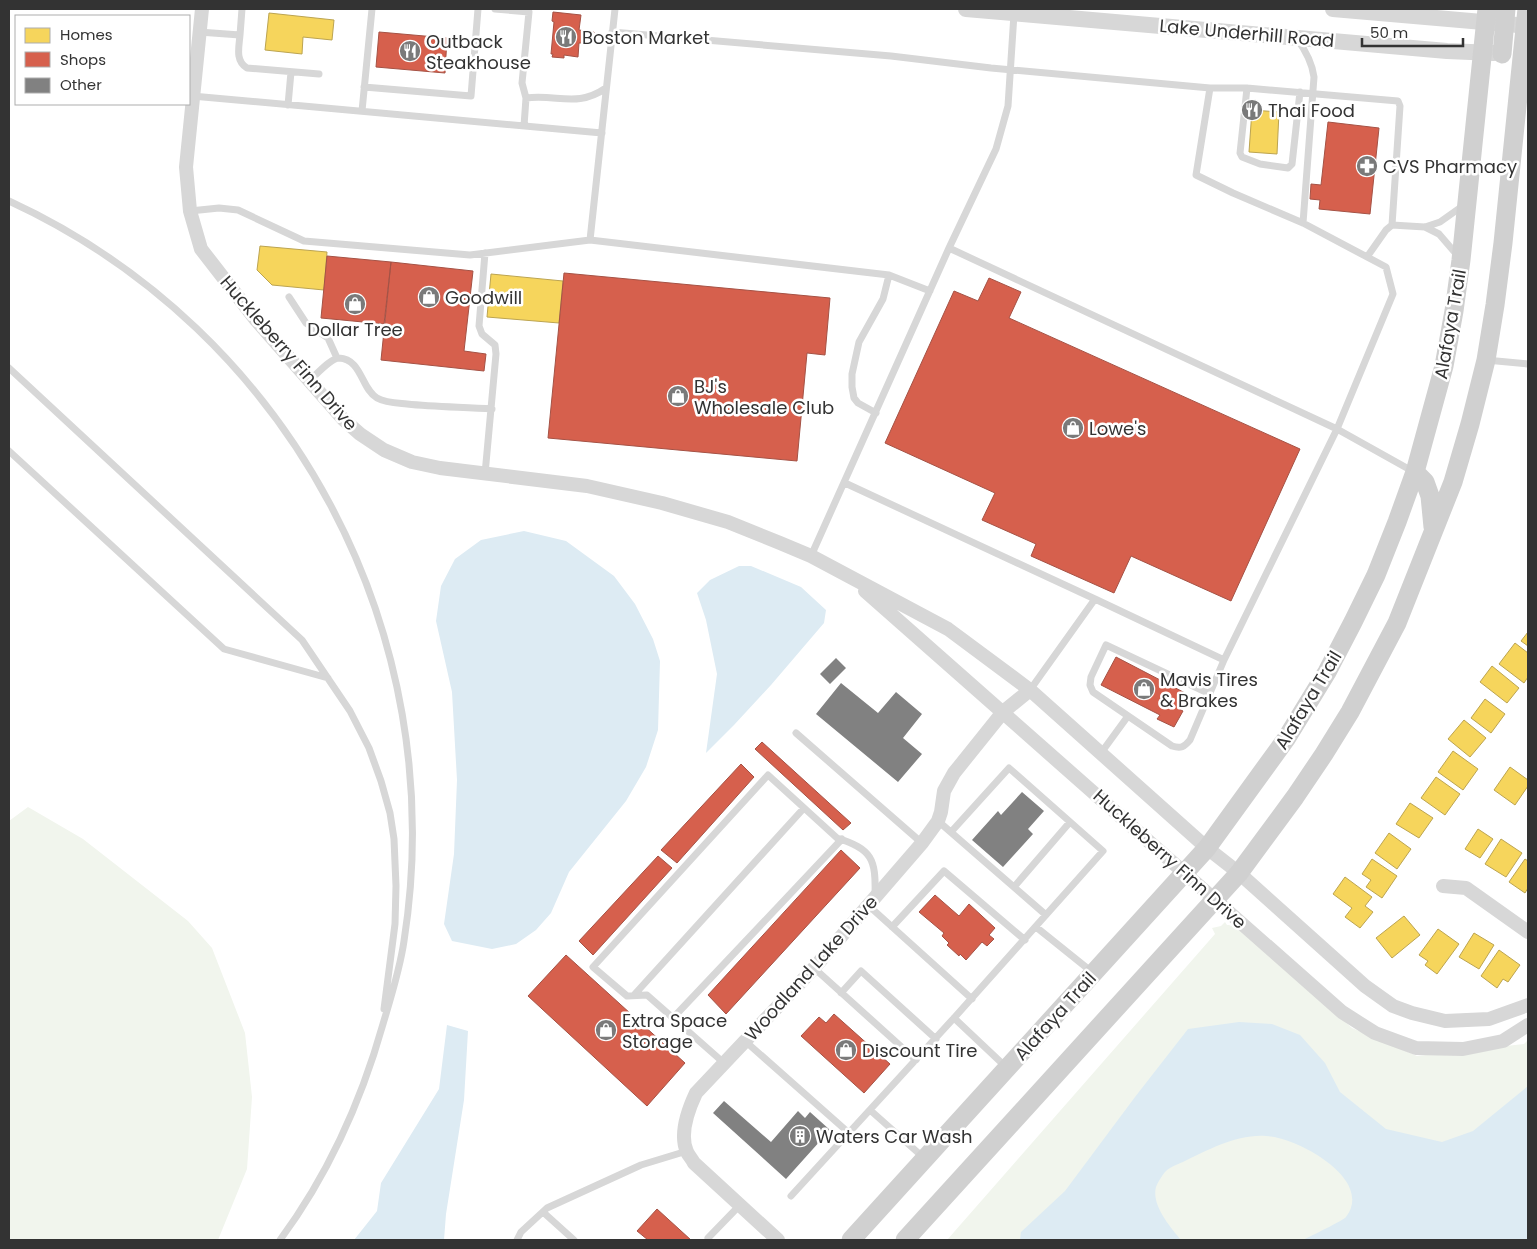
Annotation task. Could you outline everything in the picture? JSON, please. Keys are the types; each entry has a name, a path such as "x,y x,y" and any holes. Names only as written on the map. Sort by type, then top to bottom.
{"main road":[{"name":"Alafaya Trail","path":"851,1240 1207,848 1286,739 1327,672 1376,574 1397,522 1415,472 1444,366 1461,260 1487,16"},
{"path":"1502,54 1506,17"},
{"path":"905,1240 1239,873 1295,797 1350,712 1396,623 1453,482 1486,360 1495,306 1526,55 1527,20"},
{"path":"1415,472 1425,482 1430,496 1433,531"}],"street":[{"name":"Huckleberry Finn Drive","path":"202,9 186,167 190,211 201,249 256,320 343,419 360,434 384,450 412,462 440,468 587,486 662,503 728,522 811,556 948,629 1030,690 1365,986 1393,1006 1445,1021 1489,1019 1528,1004"},
{"name":"Lake Underhill Road","path":"966,9 1014,11 1447,52 1526,55"},
{"name":"Lake Underhill Road","path":"1333,9 1506,17 1527,20"},
{"name":"Huckleberry Finn Drive","path":"847,575 1342,1012 1375,1033 1416,1048 1463,1049 1503,1041 1528,1025"},
{"name":"Woodland Lake Drive","path":"687,1152 684,1131 688,1111 696,1093 814,968 922,843 938,821 944,791 954,773 1004,712 1030,690"},
{"path":"1443,886 1466,888 1528,932"},
{"path":"687,1152 694,1163 778,1240"}],"lane":[{"path":"242,9 238,54 242,65 247,68 319,74"},
{"path":"362,112 372,9"},
{"path":"364,87 471,96 478,9"},
{"path":"495,9 529,12 522,83 526,98 524,126"},
{"path":"590,240 615,9"},
{"path":"811,556 949,248 996,149 1008,106 1014,11"},
{"path":"200,32 240,35"},
{"path":"612,32 892,56 1011,70 1210,88 1246,88 1398,101 1400,106 1392,225"},
{"path":"1296,37 1306,51 1314,77 1302,223"},
{"path":"288,105 291,72"},
{"path":"526,98 583,99 596,95 606,88"},
{"path":"1210,88 1196,175 1233,194 1302,223 1386,267 1393,294 1337,429 1224,660 1210,694 1190,740 1185,746 1178,748 1172,746 1093,692 1090,685 1091,677 1106,645 1210,694"},
{"path":"1246,88 1240,152 1242,157 1260,164 1288,168 1292,164 1300,92"},
{"path":"192,96 602,133"},
{"path":"9,201 56,225 120,264 177,310 214,344 258,394 292,439 318,482 352,548 374,602 393,668 403,714 412,790 412,868 400,965 363,1087 334,1152 310,1195 280,1240"},
{"path":"1367,257 1386,230 1392,225 1425,227 1440,222 1456,212 1468,201"},
{"path":"190,211 219,208 238,210 304,241 470,255 590,240 889,275 930,291"},
{"path":"1425,227 1439,234 1461,260"},
{"path":"949,248 1337,429 1415,472"},
{"path":"485,253 479,326 482,334 495,345 496,354 485,474"},
{"path":"876,413 858,403 854,398 852,374 859,342 883,299 889,275"},
{"path":"289,297 306,323 328,338 337,358"},
{"path":"309,381 337,358 347,359 353,363 370,392 384,402 492,408"},
{"path":"1486,360 1528,364"},
{"path":"9,368 302,640 350,711 369,748 386,797 394,839 395,924 380,1034"},
{"path":"9,451 224,649 328,678"},
{"path":"845,483 1224,660"},
{"path":"1030,690 1095,599"},
{"path":"1101,753 1128,716"},
{"path":"796,733 922,843"},
{"path":"791,1196 936,1039 1103,851 1010,768 951,832"},
{"path":"724,1063 647,995 627,996 594,967 768,775 837,838 851,842 870,856 874,870 872,903 892,927 972,999"},
{"path":"634,995 804,808"},
{"path":"938,821 1046,915"},
{"path":"1014,887 1070,822"},
{"path":"673,1018 842,839"},
{"path":"892,927 944,871 1024,940"},
{"path":"1036,927 1093,974"},
{"path":"814,968 916,1060"},
{"path":"841,993 862,971 936,1039"},
{"path":"954,1018 1007,1068"},
{"path":"745,1041 849,1133"},
{"path":"870,1110 925,1159"},
{"path":"517,1240 522,1232 547,1208 641,1165 687,1152"},
{"path":"708,1238 740,1205"},
{"path":"543,1212 574,1240"}],"shaded area":[{"path":"524,531 566,541 614,576 635,604 653,639 660,661 658,730 646,767 626,801 569,872 551,913 536,930 516,944 492,949 452,941 444,924 454,854 457,780 452,692 436,621 441,586 455,559 481,540"},
{"path":"739,566 751,566 801,587 826,610 824,623 771,685 706,753 717,674 706,620 697,593 710,580"},
{"path":"28,807 83,839 188,921 212,948 245,1033 252,1097 247,1169 218,1240 9,1240 9,821"},
{"path":"1225,922 1227,925 1246,932 1352,1028 1417,1056 1524,1044 1528,1040 1528,1240 947,1240 1215,934 1212,928 1221,926"},
{"path":"1239,1022 1272,1024 1300,1035 1325,1063 1340,1092 1386,1129 1442,1142 1473,1131 1528,1086 1528,1240 1303,1240 1346,1217 1352,1203 1350,1188 1341,1175 1312,1152 1279,1138 1255,1136 1234,1140 1213,1148 1165,1172 1156,1187 1156,1201 1163,1216 1181,1240 1020,1240 1021,1232 1065,1191 1188,1029"},
{"path":"447,1025 468,1031 464,1100 446,1214 444,1240 354,1240 377,1211 381,1183 439,1089"}],"building: Homes":[{"path":"269,13 334,20 332,40 303,37 302,54 265,50"},
{"path":"1252,110 1279,112 1277,154 1249,152"},
{"path":"260,246 327,252 324,290 272,285 257,270"},
{"path":"491,274 563,281 559,323 487,317"},
{"path":"1528,632 1528,646 1521,641"},
{"path":"1515,643 1528,653 1528,677 1524,683 1499,664"},
{"path":"1492,666 1519,688 1507,703 1480,682"},
{"path":"1485,699 1505,714 1491,733 1471,718"},
{"path":"1464,720 1486,738 1470,757 1448,739"},
{"path":"1453,751 1478,769 1463,790 1438,772"},
{"path":"1510,767 1528,780 1528,786 1515,805 1494,790"},
{"path":"1436,777 1460,794 1445,815 1421,798"},
{"path":"1410,803 1433,818 1419,838 1396,824"},
{"path":"1478,829 1493,839 1480,858 1465,849"},
{"path":"1389,833 1411,849 1397,869 1375,853"},
{"path":"1501,839 1522,853 1506,877 1485,864"},
{"path":"1372,859 1397,876 1382,898 1366,887 1371,880 1362,874"},
{"path":"1525,859 1528,861 1528,888 1525,893 1509,882"},
{"path":"1345,877 1372,897 1365,906 1373,912 1360,928 1345,917 1352,908 1333,894"},
{"path":"1404,916 1420,935 1392,958 1376,938"},
{"path":"1438,929 1459,944 1437,974 1425,965 1428,961 1419,955"},
{"path":"1474,933 1494,945 1479,969 1459,957"},
{"path":"1499,950 1520,965 1508,982 1503,979 1497,988 1481,976"}],"building: Shops":[{"path":"553,12 581,15 579,30 594,32 593,43 579,43 578,57 564,55 564,58 552,57"},
{"path":"379,32 447,38 445,73 376,67"},
{"name":"CVS Pharmacy","path":"1328,122 1379,128 1370,214 1319,209 1320,200 1310,199 1311,184 1321,185"},
{"name":"Dollar Tree","path":"327,256 391,262 384,324 321,318"},
{"name":"Goodwill","path":"391,262 473,271 464,351 486,354 484,371 381,360"},
{"name":"BJ's Wholesale Club","path":"564,273 830,298 825,355 807,353 797,461 548,438"},
{"name":"Lowe's","path":"989,278 1021,292 1009,318 1300,449 1231,601 1131,556 1114,593 1031,556 1036,544 982,520 995,493 885,443 954,291 978,301"},
{"name":"Mavis Tires & Brakes","path":"1116,657 1187,694 1179,709 1183,711 1174,727 1157,719 1160,715 1101,685"},
{"path":"762,742 851,823 843,830 755,749"},
{"path":"741,764 754,777 677,863 661,850"},
{"name":"Extra Space Storage","path":"841,850 860,868 726,1014 708,995"},
{"path":"658,856 672,868 593,955 579,941"},
{"path":"935,895 959,916 969,904 995,928 989,935 994,939 987,946 982,942 966,960 960,954 959,956 947,945 949,943 942,936 944,933 919,912"},
{"name":"Extra Space Storage","path":"566,955 685,1063 647,1106 528,996"},
{"name":"Discount Tire","path":"834,1014 890,1064 864,1093 801,1036 819,1017 826,1023"},
{"path":"657,1209 691,1240 648,1240 637,1231"}],"building: Other":[{"path":"836,658 846,668 830,684 820,674"},
{"path":"841,683 878,713 896,692 922,714 903,738 922,754 898,782 816,714"},
{"path":"1022,792 1044,811 1028,829 1033,834 1003,867 972,840 998,811 1001,815"},
{"name":"Waters Car Wash","path":"724,1101 771,1142 798,1111 805,1118 810,1112 830,1130 786,1179 713,1113"}],"place":[{"name":"Boston Market","path":"566,37"},
{"name":"Outback Steakhouse","path":"410,51"},
{"name":"Thai Food","path":"1252,110"},
{"name":"CVS Pharmacy","path":"1367,166"},
{"name":"Goodwill","path":"429,297"},
{"name":"Dollar Tree","path":"355,304"},
{"name":"BJ's Wholesale Club","path":"678,396"},
{"name":"Lowe's","path":"1073,428"},
{"name":"Mavis Tires & Brakes","path":"1144,689"},
{"name":"Extra Space Storage","path":"606,1030"},
{"name":"Discount Tire","path":"846,1050"},
{"name":"Waters Car Wash","path":"800,1136"}]}
